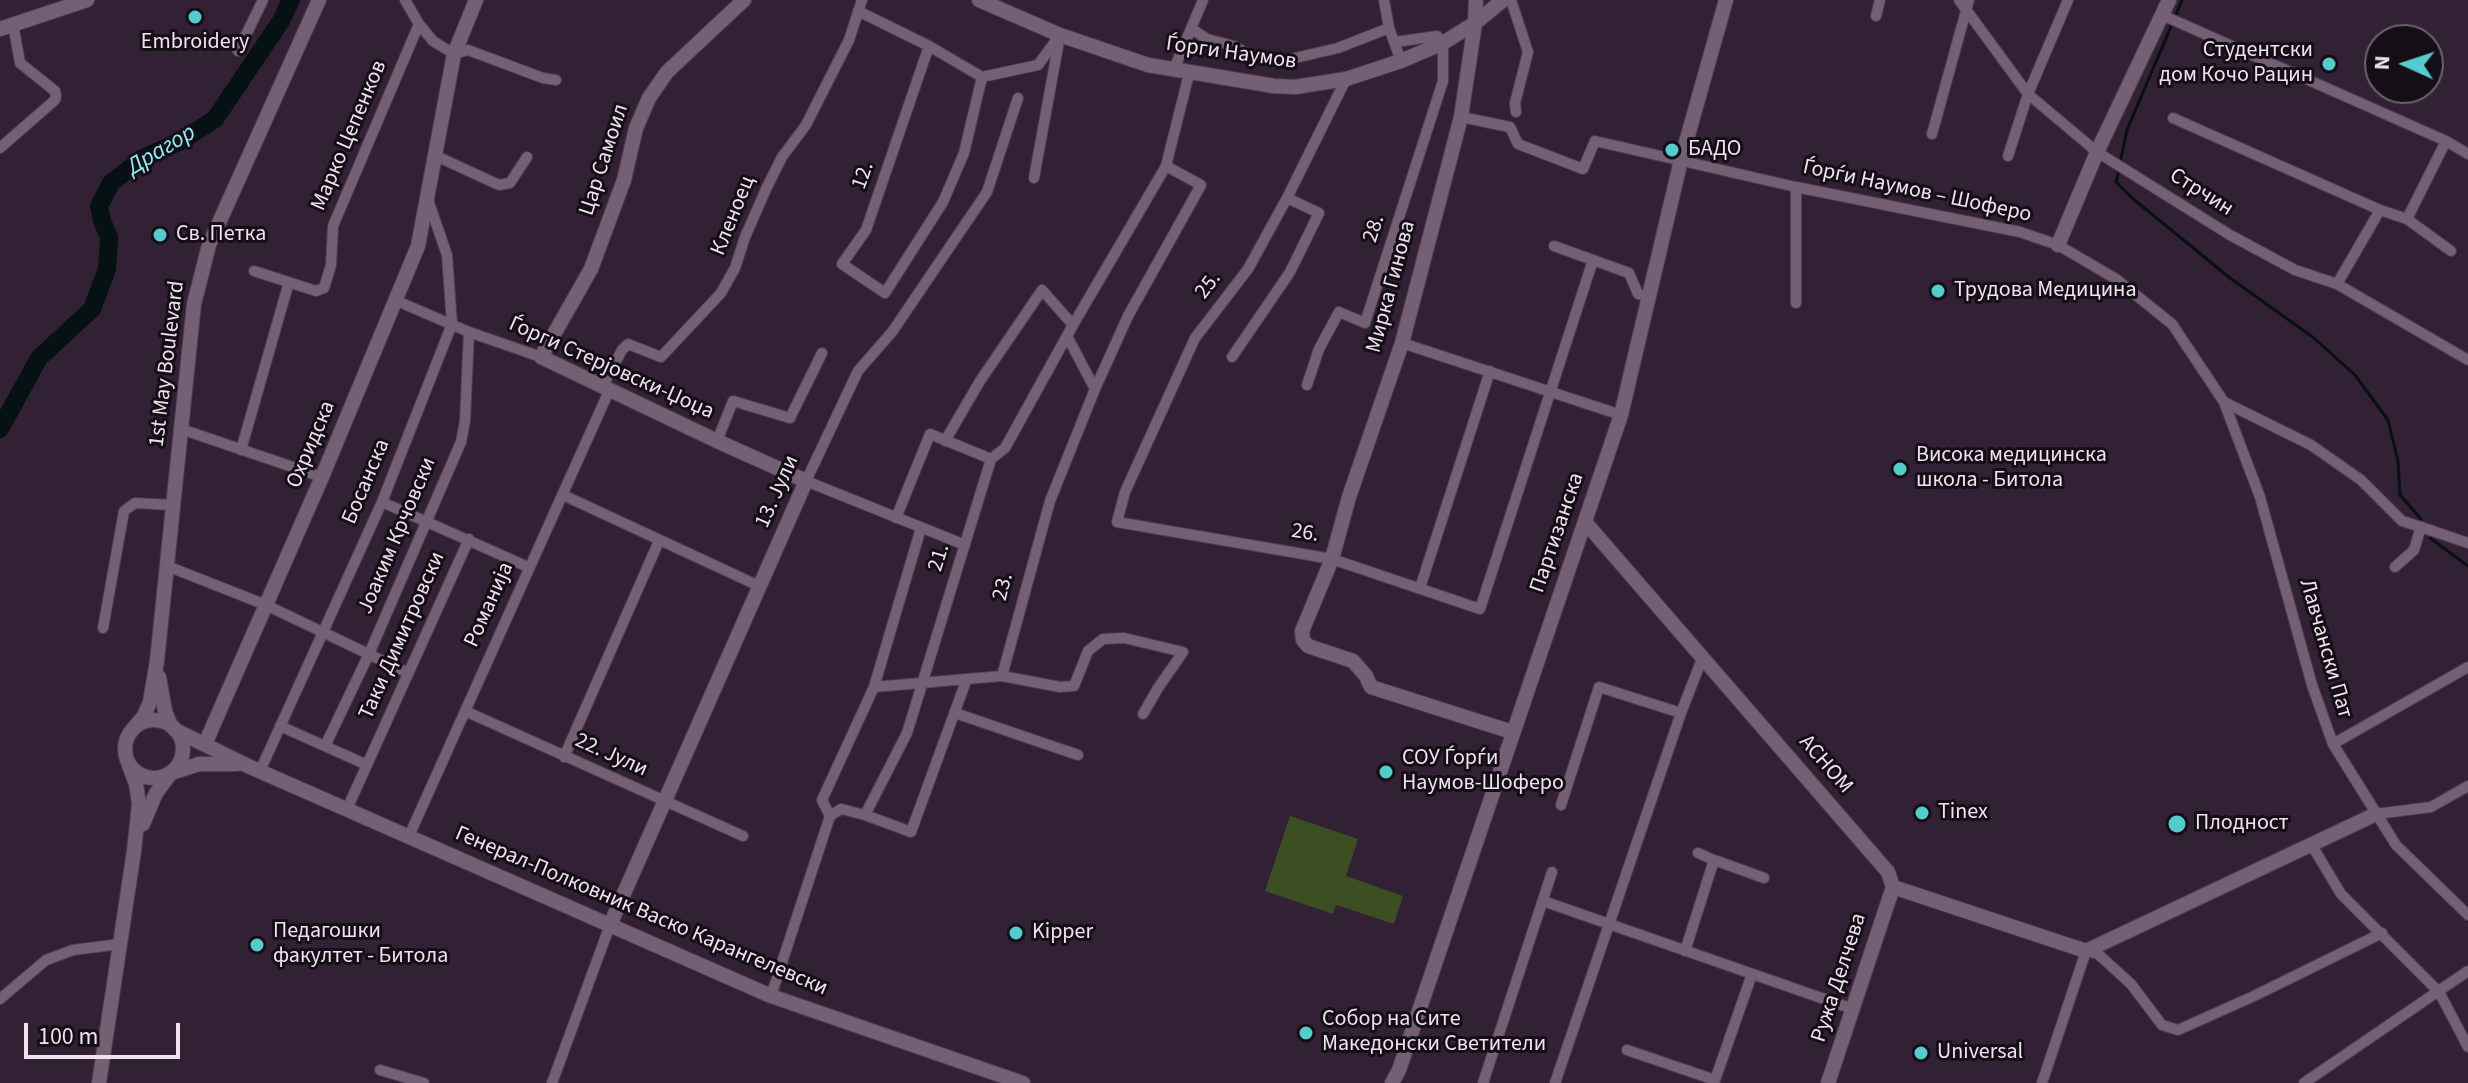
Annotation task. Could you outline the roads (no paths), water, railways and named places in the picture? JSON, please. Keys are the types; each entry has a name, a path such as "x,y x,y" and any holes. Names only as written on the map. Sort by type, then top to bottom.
{"street":[{"path":"0,148 56,96 55,91 20,63 6,26 87,0"},
{"path":"238,51 263,0"},
{"name":"1st May Boulevard","path":"157,661 194,304 209,245 319,0"},
{"path":"405,0 433,41 454,54 468,50 556,80"},
{"name":"Охридска","path":"205,744 322,477 418,246 454,54 476,0"},
{"name":"Цар Самоил","path":"541,357 591,269 624,180 636,128 649,98 667,72 744,0"},
{"name":"Ѓорги Наумов","path":"979,0 1060,35 1148,65 1284,87 1346,79 1401,61 1443,43 1503,0"},
{"path":"1174,69 1203,0"},
{"path":"1384,0 1389,28 1401,61"},
{"name":"Мирка Гинова","path":"1473,0 1475,23 1461,117 1402,343 1349,497 1332,559 1302,631 1303,640 1308,646 1353,661 1371,687 1512,732"},
{"path":"1511,0 1528,52 1515,103 1516,112"},
{"name":"Партизанска","path":"1396,1079 1621,415 1681,160 1726,0"},
{"path":"1876,16 1880,0"},
{"path":"2008,156 2028,94 2068,0"},
{"path":"2058,245 2097,152 2169,0"},
{"path":"1932,134 1964,3"},
{"name":"Стрчин","path":"1964,3 2028,94 2097,152 2269,256 2295,270 2337,284 2468,360"},
{"path":"860,6 982,77 1038,65 1060,35"},
{"name":"Кленоец","path":"606,389 622,350 628,344 661,357 721,293 735,268 745,237 782,157 806,125 849,40 860,6"},
{"path":"2162,15 2446,141 2468,154"},
{"name":"Марко Цепенков","path":"254,271 316,291 324,288 331,265 333,226 419,24"},
{"path":"1192,29 1207,39 1234,46 1253,57 1282,61 1338,48 1389,28"},
{"path":"1034,178 1060,35"},
{"path":"1395,42 1437,36 1443,43"},
{"name":"28.","path":"1307,385 1319,349 1339,312 1365,323 1443,81 1443,43"},
{"name":"12.","path":"929,46 866,230 842,264 885,293 943,202 964,153 982,77"},
{"name":"21.","path":"865,815 907,733 991,459 1005,448 1166,166 1190,70"},
{"name":"25.","path":"1117,522 1125,492 1195,338 1248,269 1346,79"},
{"name":"13. Јули","path":"610,925 806,481 858,371 892,332 987,192 1018,98"},
{"name":"Ѓорѓи Наумов – Шоферо","path":"1461,117 1510,127 1518,144 1583,169 1595,141 1796,187 2020,232 2058,245 2116,279 2172,324 2224,402"},
{"path":"2173,118 2380,210 2407,219 2451,251"},
{"path":"2407,219 2446,141"},
{"path":"436,156 499,185 510,183 527,157"},
{"name":"23.","path":"1002,676 1050,501 1095,389 1128,316 1201,185 1166,166"},
{"path":"1796,187 1796,303"},
{"path":"1232,357 1290,272 1319,213 1287,198"},
{"name":"Босанска","path":"254,768 280,726 382,502 452,324 447,255 427,199"},
{"path":"2337,284 2380,210"},
{"path":"1554,246 1629,273 1638,294 1649,297"},
{"path":"1551,391 1593,260"},
{"path":"241,450 289,282"},
{"path":"945,441 980,381 1042,290 1073,325"},
{"name":"Ѓорги Стерјовски-Џоџа","path":"397,301 469,332 541,357 806,481"},
{"name":"Јоаким Крчовски","path":"325,746 369,654 463,432 469,332"},
{"path":"1067,336 1095,389"},
{"path":"1402,343 1621,415"},
{"path":"717,441 733,401 790,418 822,353"},
{"path":"1420,588 1490,371"},
{"name":"Романија","path":"409,836 563,495 606,389"},
{"name":"26.","path":"1117,522 1332,559 1480,609 1551,391"},
{"path":"2224,402 2311,445 2361,480 2402,521 2468,543"},
{"name":"Лавчански Пат","path":"2224,402 2260,497 2312,685 2333,744 2396,845 2468,915"},
{"path":"181,429 322,477"},
{"path":"896,518 930,434 991,459"},
{"path":"806,481 965,545"},
{"path":"563,495 759,586"},
{"path":"382,502 469,539"},
{"path":"103,628 124,511 135,503 173,505"},
{"name":"АСНОМ","path":"1585,522 1888,872 1893,887"},
{"path":"2395,567 2414,550 2421,527"},
{"path":"830,816 822,800 874,687 921,528"},
{"name":"Таки Димитровски","path":"347,809 469,539 528,567"},
{"path":"564,757 659,541"},
{"path":"167,566 266,605 408,673"},
{"path":"874,687 1002,676 1060,687 1074,686 1088,651 1103,639 1124,638 1183,652 1143,714"},
{"path":"1555,1083 1702,659"},
{"path":"134,851 147,811 156,793 178,766 183,747 162,697 157,661"},
{"path":"99,1083 139,804 125,746 150,702 157,661"},
{"path":"2333,744 2468,667"},
{"path":"771,996 830,816 841,809 911,832 966,681"},
{"path":"1561,805 1599,687 1681,713"},
{"name":"22. Јули","path":"465,711 743,836"},
{"path":"955,713 1078,755"},
{"path":"133,729 156,720 173,728"},
{"path":"280,726 367,765"},
{"name":"Генерал-Полковник Васко Карангелевски","path":"173,728 254,768 771,996 1023,1083"},
{"name":"Генерал-Полковник Васко Карангелевски","path":"171,773 199,764 254,768"},
{"path":"129,765 135,772 153,779 171,773"},
{"path":"2042,1083 2086,951 2376,814 2431,807 2468,786"},
{"path":"2311,844 2341,894 2439,992 2468,1047"},
{"path":"1698,853 1764,878"},
{"path":"1685,951 1714,860"},
{"path":"1483,1083 1552,872"},
{"path":"1893,887 2098,954 2131,984 2162,1025 2178,1030 2382,933"},
{"name":"Ружа Делчева","path":"1828,1083 1893,887"},
{"path":"1543,901 1853,1009"},
{"path":"552,1083 610,925"},
{"path":"0,999 46,960 73,950 120,944"},
{"path":"2304,1083 2468,971"},
{"path":"1627,1050 1715,1081 1752,974"},
{"path":"380,1070 424,1083"}],"waterway":[{"name":"Драгор","path":"0,429 39,358 92,309 107,269 109,237 99,206 111,183 143,158 181,141 215,119 281,21 291,0"},
{"path":"2175,17 2182,0"},
{"path":"2120,163 2127,130 2172,24"},
{"path":"2119,170 2116,182 2132,198 2230,278 2314,338 2355,375 2388,420 2398,461 2400,495 2421,519"},
{"path":"2430,538 2468,566"}],"place":[{"name":"Embroidery","path":"195,17"},
{"name":"Студентски дом Кочо Рацин","path":"2329,64"},
{"name":"БАДО","path":"1672,150"},
{"name":"Св. Петка","path":"160,235"},
{"name":"Трудова Медицина","path":"1938,291"},
{"name":"Висока медицинска школа - Битола","path":"1900,469"},
{"name":"СОУ Ѓорѓи Наумов-Шоферо","path":"1386,772"},
{"name":"Tinex","path":"1922,813"},
{"name":"Плодност","path":"2177,824"},
{"name":"Kipper","path":"1016,933"},
{"name":"Педагошки факултет - Битола","path":"257,945"},
{"name":"Собор на Сите Македонски Светители","path":"1306,1033"},
{"name":"Universal","path":"1921,1053"}]}
